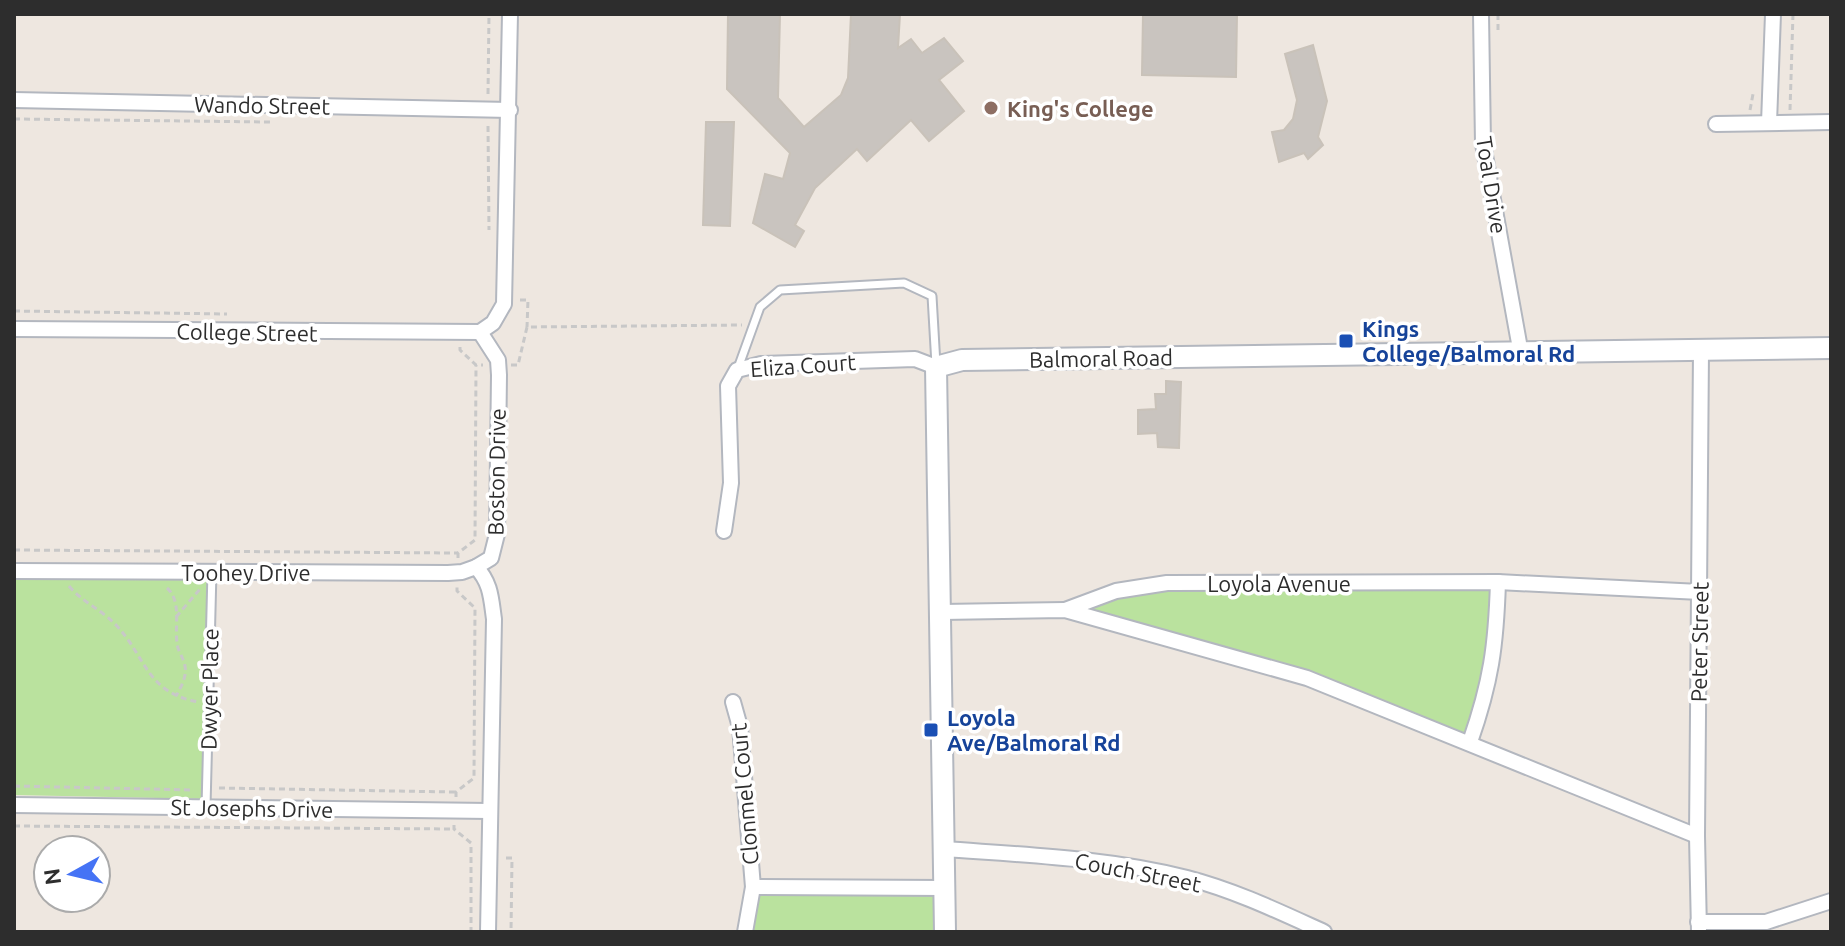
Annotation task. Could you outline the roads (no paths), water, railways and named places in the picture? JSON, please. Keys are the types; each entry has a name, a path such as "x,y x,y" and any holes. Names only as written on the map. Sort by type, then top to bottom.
{"street":[{"path":"480,332 501,314 504,300 510,14"},
{"name":"Toal Drive","path":"1481,14 1483,144 1521,354"},
{"path":"1769,123 1773,14"},
{"name":"Wando Street","path":"14,100 510,110"},
{"path":"1716,124 1831,122"},
{"name":"College Street","path":"14,329 480,332"},
{"name":"Boston Drive","path":"480,332 491,346 498,365 497,534 491,558 476,567 489,586 494,619 488,932"},
{"name":"Balmoral Road","path":"936,367 962,360 1831,348"},
{"name":"Peter Street","path":"1698,927 1701,351"},
{"name":"Eliza Court","path":"724,531 731,483 728,386 737,370 761,364 915,359 936,367"},
{"path":"936,367 945,932"},
{"name":"Toohey Drive","path":"14,571 457,572 476,567"},
{"path":"1470,742 1491,674 1498,582"},
{"name":"Loyola Avenue","path":"1065,610 1116,591 1167,583 1498,582 1700,592"},
{"name":"Loyola Avenue","path":"942,612 1065,610 1307,678 1697,836"},
{"name":"Clonmel Court","path":"733,702 740,727 753,887 745,932"},
{"name":"St Josephs Drive","path":"14,805 490,811"},
{"name":"Couch Street","path":"944,849 1065,858 1151,870 1205,884 1261,904 1324,932"},
{"path":"753,887 945,888"},
{"path":"1698,927 1766,922 1831,901"}],"lane":[{"path":"737,370 760,307 780,290 904,283 932,296 936,367"},
{"name":"Dwyer Place","path":"206,807 212,573"}],"place":[{"name":"King's College","path":"991,108"},
{"name":"Kings College/Balmoral Rd","path":"1346,341"},
{"name":"Loyola Ave/Balmoral Rd","path":"931,730"}]}
